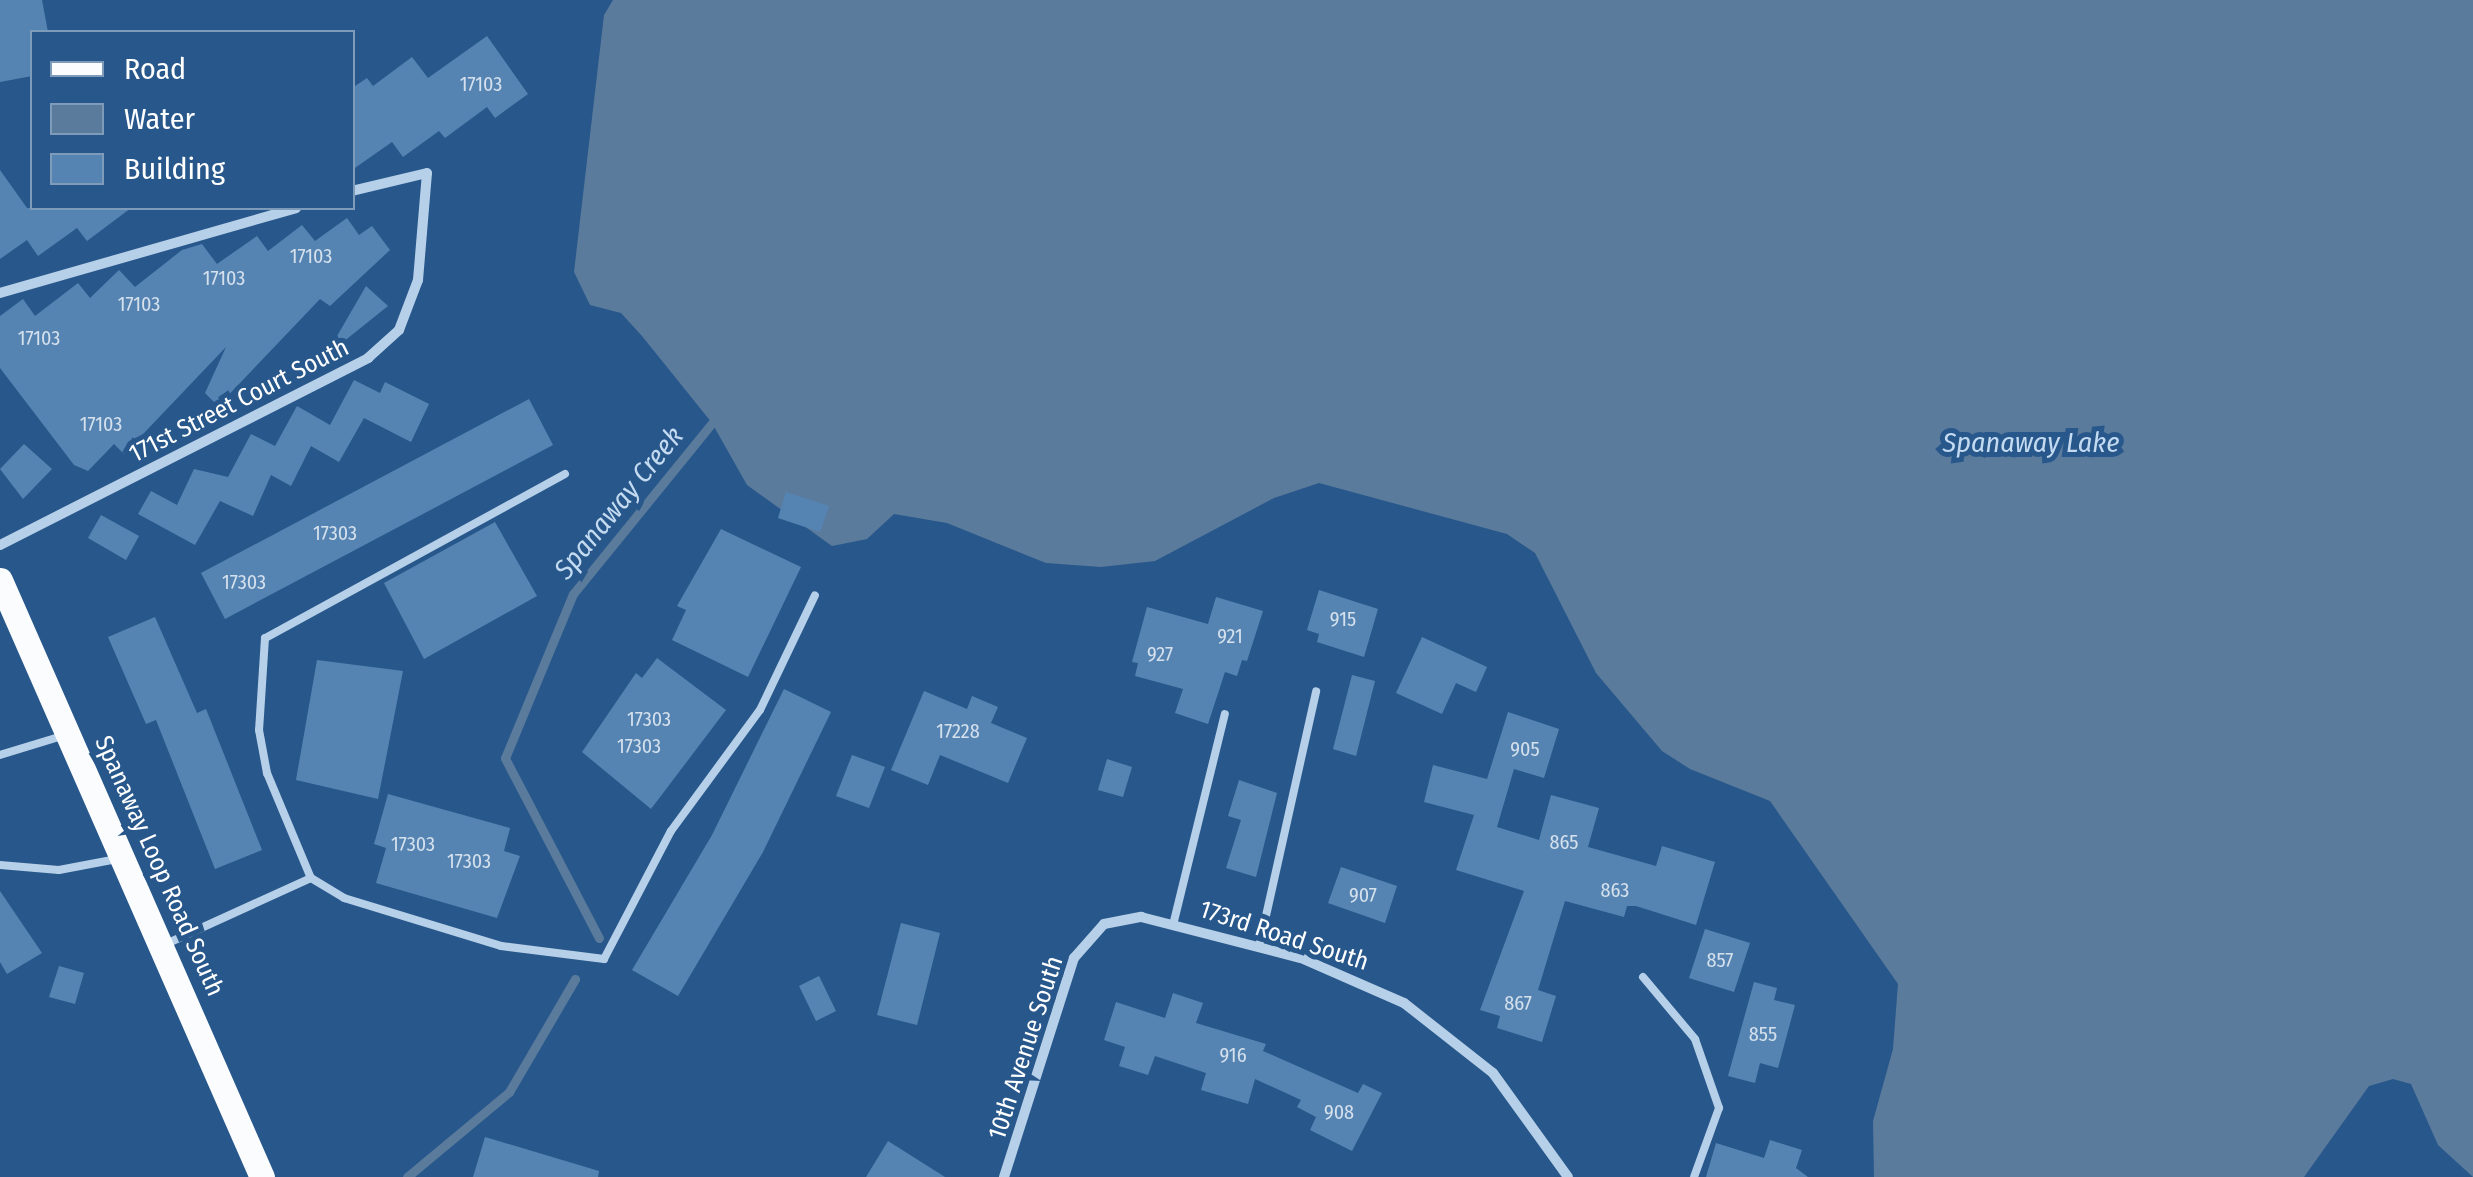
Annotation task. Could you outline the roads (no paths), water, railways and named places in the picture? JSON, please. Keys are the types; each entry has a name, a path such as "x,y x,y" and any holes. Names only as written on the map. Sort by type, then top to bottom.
{"main road":[{"name":"Spanaway Loop Road South","path":"0,580 262,1177"}],"street":[{"name":"171st Street Court South","path":"0,546 368,358 399,330 410,306 428,173 355,190"},
{"path":"0,293 289,210"},
{"name":"173rd Road South","path":"1090,933 1120,919 1174,921 1359,980 1446,1032 1493,1072 1568,1177"},
{"name":"10th Avenue South","path":"1004,1177 1064,984 1090,933"}],"lane":[{"path":"565,474 266,638 259,730 283,820 312,878 344,898 501,946 604,959 670,831 760,710 814,595"},
{"path":"1259,947 1316,691"},
{"path":"1174,921 1225,714"},
{"path":"0,756 67,734"},
{"path":"0,865 60,870 122,858"},
{"path":"162,946 312,878"},
{"path":"1643,977 1695,1039 1719,1108 1694,1177"}],"water":[{"name":"Spanaway Lake","path":"613,0 2473,0 2473,1177 2438,1145 2411,1084 2393,1079 2369,1086 2304,1177 1874,1177 1873,1121 1893,1049 1898,984 1770,801 1690,769 1662,751 1596,673 1535,553 1507,534 1319,483 1274,498 1155,561 1101,567 1046,563 947,523 894,514 867,539 832,546 747,485 712,423 642,336 621,313 590,305 574,272 604,15"}],"waterway":[{"name":"Spanaway Creek","path":"599,938 505,758 573,594 712,423"},
{"name":"Spanaway Creek","path":"407,1177 509,1092 575,979"}]}
